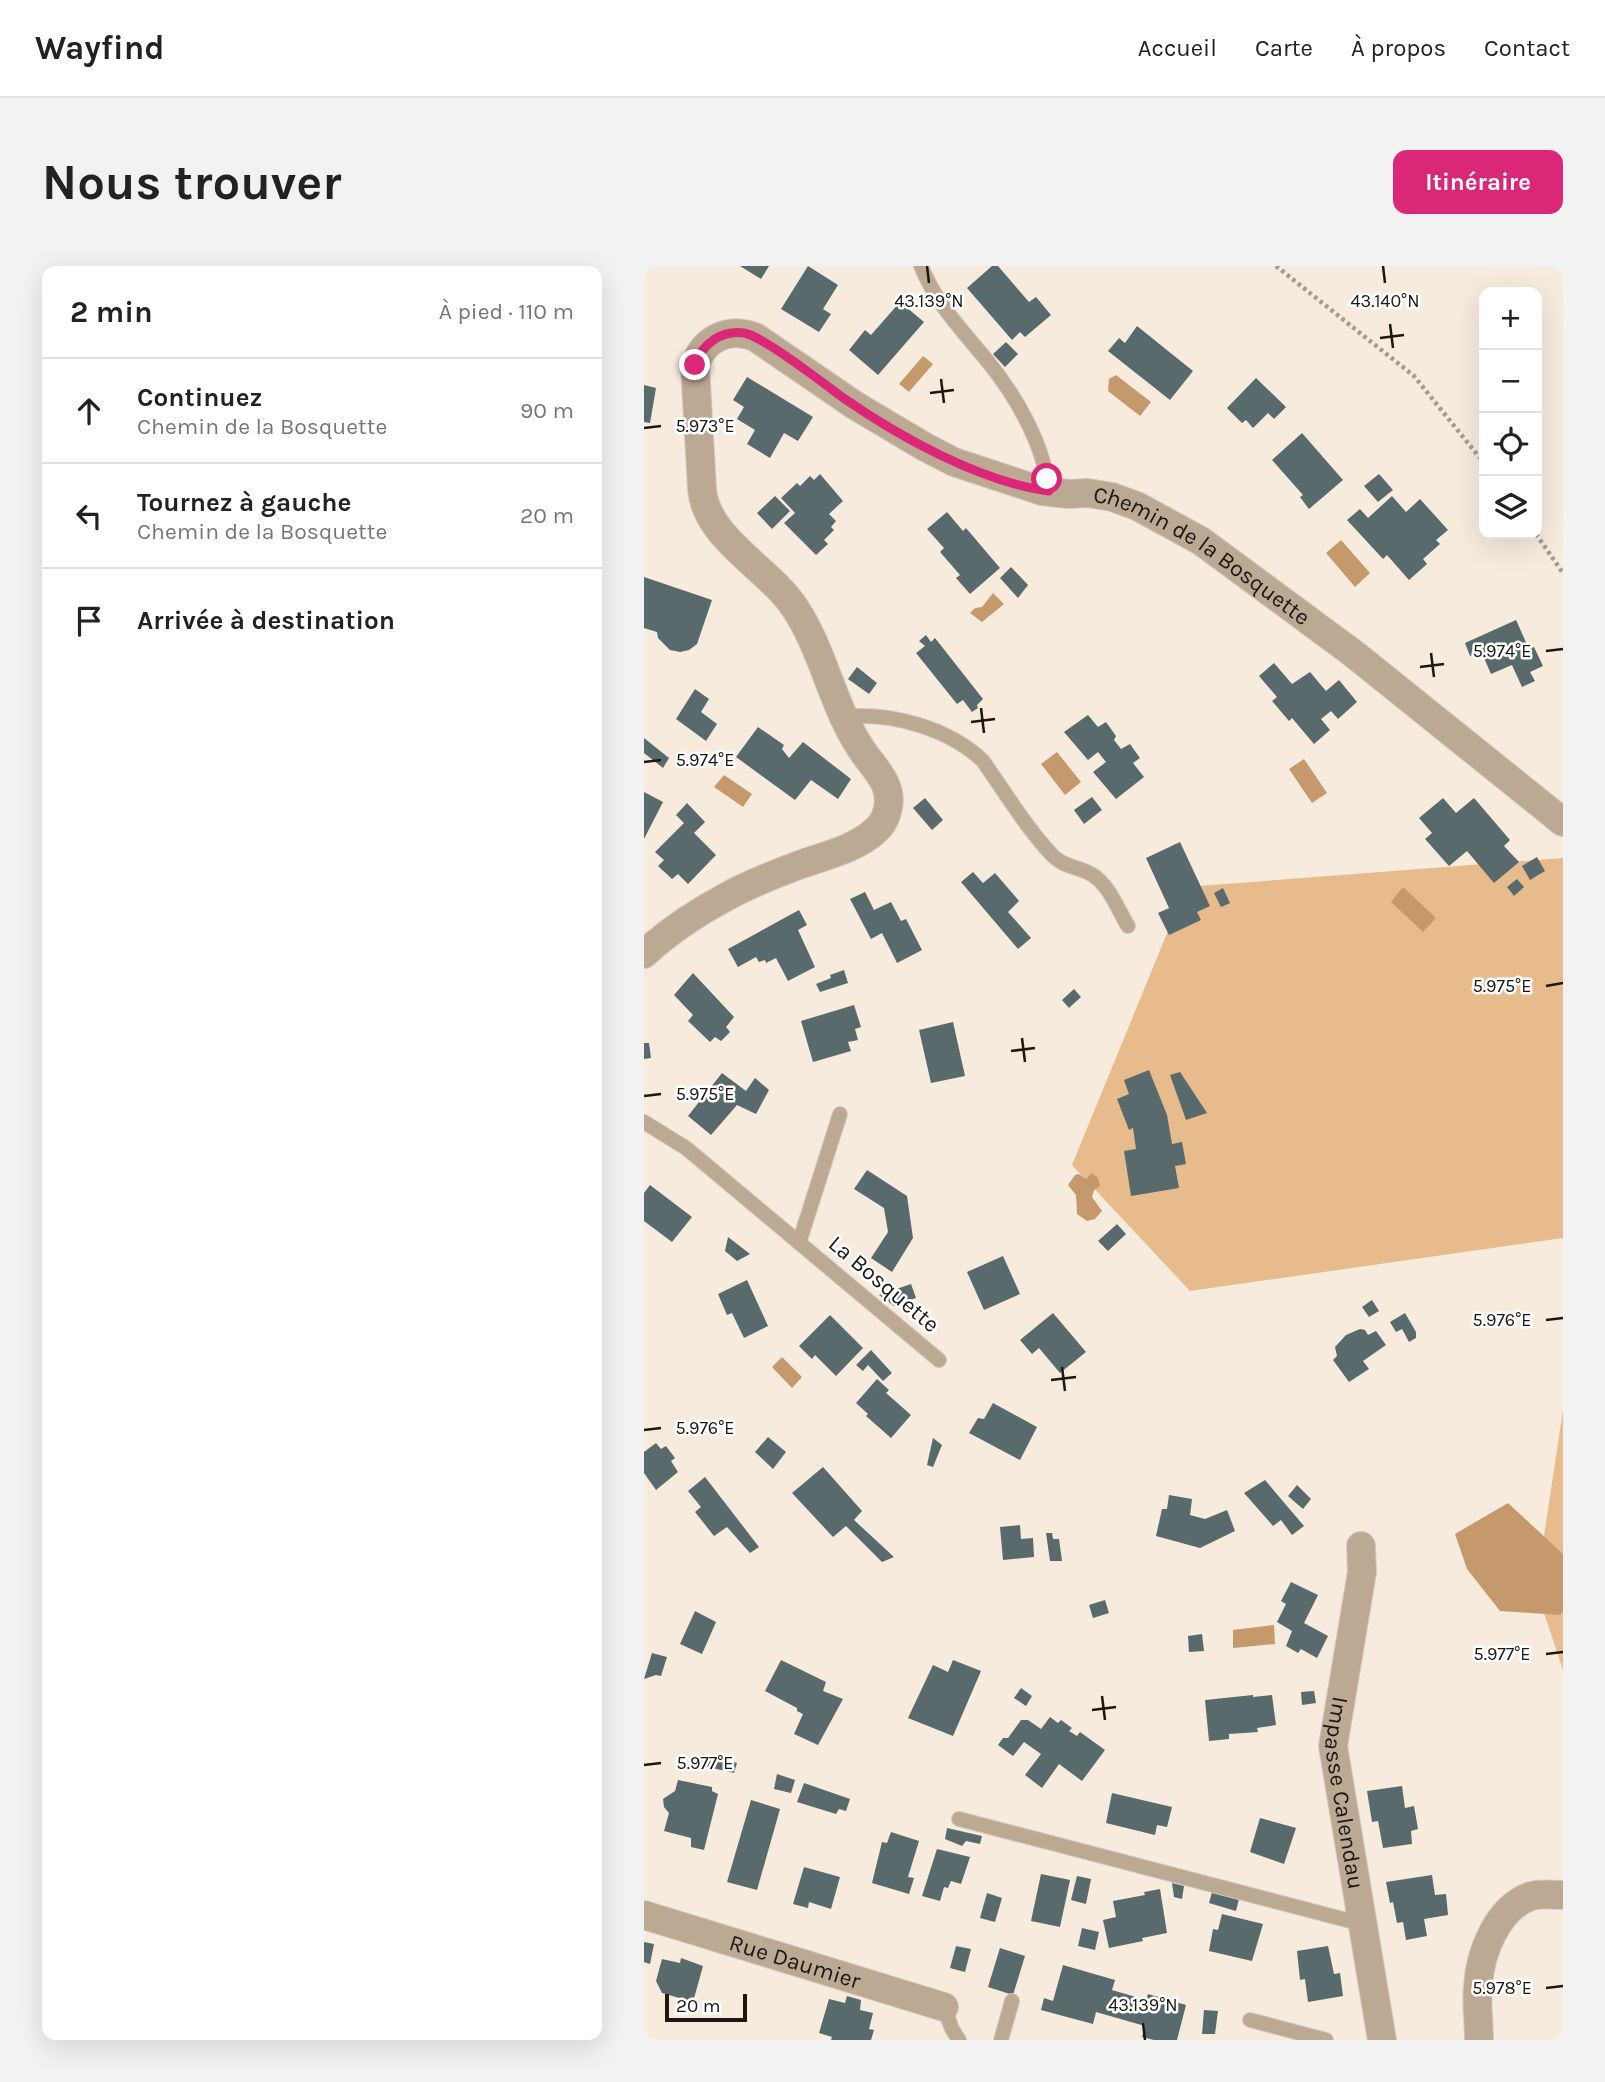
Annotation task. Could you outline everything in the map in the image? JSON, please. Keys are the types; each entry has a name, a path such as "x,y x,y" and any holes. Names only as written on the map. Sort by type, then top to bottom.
{"street":[{"name":"Chemin de la Bosquette","path":"644,954 676,927 728,895 831,854 876,830 887,813 887,787 858,745 796,608 730,541 709,516 703,500 695,365 703,348 717,337 727,334 745,333 755,337 856,406 925,447 980,471 1049,491 1112,497 1137,506 1201,541 1354,654 1563,822"},
{"name":"Impasse Calendau","path":"1361,1546 1362,1572 1333,1746 1382,2040"},
{"path":"1479,2040 1479,1973 1493,1932 1508,1912 1523,1900 1542,1894 1563,1895"},
{"name":"Rue Daumier","path":"644,1915 944,2007"}],"lane":[{"path":"921,266 939,303 1009,390 1035,441 1049,491"},
{"path":"844,717 867,714 893,718 965,745 983,761 1055,859 1096,877 1128,926"},
{"name":"La Bosquette","path":"800,1243 840,1114"},
{"name":"La Bosquette","path":"644,1122 686,1147 939,1360"},
{"path":"959,1819 1362,1924"},
{"path":"1002,2040 1012,2001"},
{"path":"944,2007 959,2040"},
{"path":"1250,2020 1326,2040"}],"path":[{"path":"1276,266 1414,376 1479,457"},
{"path":"1539,539 1563,573"}],"shaded area":[{"path":"923,356 933,364 909,392 899,384"},
{"path":"1116,375 1151,402 1140,416 1108,391 1109,379"},
{"path":"1341,540 1370,573 1355,587 1326,553"},
{"path":"993,593 1004,604 982,622 970,613 975,608 982,607"},
{"path":"1057,752 1081,782 1065,795 1041,764"},
{"path":"1304,759 1327,793 1312,803 1289,769"},
{"path":"724,775 752,794 743,807 714,787"},
{"path":"1563,858 1563,1238 1190,1291 1072,1165 1186,887"},
{"path":"1403,887 1436,918 1423,932 1391,902"},
{"path":"1092,1173 1098,1178 1100,1186 1094,1190 1092,1197 1102,1211 1095,1219 1087,1221 1077,1214 1076,1195 1068,1185 1075,1175 1079,1174 1086,1179"},
{"path":"782,1357 802,1377 792,1388 772,1367"},
{"path":"1563,1410 1563,1670 1536,1589"},
{"path":"1508,1503 1563,1554 1563,1611 1560,1615 1500,1611 1467,1569 1455,1534"},
{"path":"1274,1625 1275,1644 1233,1648 1233,1630"}],"building":[{"path":"740,266 769,266 761,279"},
{"path":"808,266 838,285 823,309 831,314 819,332 781,309"},
{"path":"992,266 998,266 1029,302 1036,297 1051,315 1025,337 1020,332 1012,340 967,288"},
{"path":"900,302 924,322 878,375 849,350 865,330 871,335"},
{"path":"1137,326 1193,371 1170,400 1108,351 1119,338 1125,343"},
{"path":"1006,342 1018,354 1005,367 993,354"},
{"path":"747,377 813,417 798,441 784,433 770,458 747,444 755,430 737,419 744,407 733,400"},
{"path":"1256,378 1286,407 1274,419 1268,413 1253,428 1246,420 1242,423 1227,408"},
{"path":"644,385 656,388 650,423 644,422"},
{"path":"1302,433 1343,480 1309,509 1300,497 1303,495 1272,460"},
{"path":"820,474 843,501 829,514 836,521 831,527 834,530 824,540 828,544 816,555 784,523 795,513 781,498 797,483 800,486 810,476 814,480"},
{"path":"1379,474 1393,490 1378,502 1364,486"},
{"path":"775,496 790,511 772,529 757,513"},
{"path":"1392,496 1406,512 1420,499 1448,530 1436,540 1440,544 1423,559 1427,564 1409,580 1387,555 1383,559 1347,520 1360,509 1368,518"},
{"path":"947,512 963,531 966,528 1000,568 970,594 956,578 960,575 940,552 944,548 927,529"},
{"path":"1011,567 1028,585 1018,598 1000,578"},
{"path":"644,577 712,600 697,644 689,650 670,650 658,638 657,632 644,628"},
{"path":"1516,620 1529,649 1534,647 1543,666 1530,672 1535,681 1522,687 1512,665 1491,674 1481,651 1470,656 1465,643"},
{"path":"926,635 931,642 935,638 983,699 972,712 963,700 957,704 916,653 925,646 919,641"},
{"path":"1274,663 1292,684 1310,672 1326,691 1339,680 1357,702 1338,719 1331,711 1321,719 1330,730 1314,744 1292,718 1289,721 1272,701 1277,697 1259,676"},
{"path":"857,667 877,683 869,694 848,679"},
{"path":"695,689 709,699 701,712 717,724 706,741 676,719"},
{"path":"1088,715 1098,727 1106,722 1121,749 1130,744 1140,758 1133,763 1144,777 1116,799 1093,772 1106,762 1098,752 1088,760 1064,732"},
{"path":"758,727 784,745 782,749 789,758 803,742 851,779 838,799 811,780 795,800 736,757"},
{"path":"644,738 669,758 663,768 644,753"},
{"path":"644,792 663,802 644,839"},
{"path":"1092,797 1102,810 1084,824 1074,810"},
{"path":"925,798 943,820 932,830 913,808"},
{"path":"1443,798 1456,813 1474,798 1510,840 1504,846 1519,862 1494,883 1467,851 1449,866 1425,839 1432,833 1419,818"},
{"path":"687,803 705,822 694,833 716,855 688,884 678,874 672,879 658,866 664,860 655,852 684,823 676,815"},
{"path":"1180,842 1210,906 1197,912 1201,920 1169,935 1158,913 1169,908 1146,858"},
{"path":"1537,857 1545,871 1530,880 1522,866"},
{"path":"973,872 983,883 995,873 1019,901 1008,912 1031,938 1018,949 961,882"},
{"path":"1517,879 1524,887 1514,896 1507,887"},
{"path":"1223,888 1230,903 1221,907 1214,893"},
{"path":"865,892 874,910 891,902 901,921 906,919 922,950 897,963 882,933 871,939 850,899"},
{"path":"799,910 807,925 798,930 815,967 788,981 776,958 766,963 765,960 759,962 756,957 738,967 728,949"},
{"path":"844,970 848,983 820,992 816,984"},
{"path":"693,973 734,1017 726,1027 730,1032 721,1041 715,1037 710,1042 688,1021 693,1015 674,995"},
{"path":"1074,989 1081,997 1069,1008 1062,1000"},
{"path":"854,1005 861,1027 855,1029 858,1040 848,1042 851,1051 813,1062 801,1021"},
{"path":"953,1022 965,1076 931,1083 919,1030"},
{"path":"644,1043 649,1043 651,1058 644,1059"},
{"path":"1149,1070 1167,1115 1172,1144 1182,1142 1186,1164 1175,1166 1179,1188 1131,1196 1124,1151 1136,1149 1133,1128 1129,1130 1117,1099 1129,1094 1124,1080"},
{"path":"1180,1072 1207,1113 1186,1120 1170,1075"},
{"path":"722,1073 746,1091 755,1078 769,1090 756,1114 737,1105 711,1135 688,1116"},
{"path":"867,1170 907,1196 913,1238 892,1272 871,1258 888,1232 884,1208 854,1189"},
{"path":"650,1185 692,1217 672,1242 644,1221 644,1193"},
{"path":"1117,1224 1126,1234 1108,1251 1098,1241"},
{"path":"728,1237 750,1254 737,1261 725,1251"},
{"path":"1003,1256 1020,1294 984,1310 967,1272"},
{"path":"747,1280 768,1326 744,1338 732,1313 727,1315 718,1294"},
{"path":"911,1284 916,1298 894,1306 879,1295"},
{"path":"1372,1300 1379,1311 1369,1317 1362,1307"},
{"path":"1053,1313 1086,1352 1060,1373 1039,1348 1032,1354 1020,1340"},
{"path":"1405,1313 1416,1332 1416,1338 1409,1342 1402,1329 1396,1332 1390,1322"},
{"path":"830,1315 863,1348 836,1376 815,1355 812,1359 799,1346"},
{"path":"1360,1329 1365,1330 1368,1335 1376,1331 1386,1345 1363,1361 1369,1369 1349,1382 1333,1360 1337,1356 1335,1347 1346,1335"},
{"path":"871,1350 892,1373 883,1381 868,1365 863,1371 856,1365"},
{"path":"877,1379 889,1390 886,1393 911,1415 891,1438 866,1416 868,1414 856,1403"},
{"path":"993,1403 1037,1427 1020,1460 969,1433 978,1418 984,1419"},
{"path":"768,1437 786,1452 773,1469 755,1452"},
{"path":"933,1438 942,1445 933,1467 927,1465"},
{"path":"656,1443 661,1449 666,1446 675,1458 671,1461 678,1472 656,1490 644,1473 644,1452"},
{"path":"823,1467 862,1511 854,1520 894,1557 882,1562 846,1526 833,1537 792,1493"},
{"path":"705,1477 759,1547 750,1553 727,1527 714,1536 695,1512 701,1507 688,1491"},
{"path":"1265,1480 1304,1526 1292,1535 1281,1520 1273,1526 1244,1493"},
{"path":"1297,1485 1311,1499 1303,1509 1288,1496"},
{"path":"1169,1495 1192,1499 1190,1515 1205,1519 1227,1510 1235,1531 1200,1548 1156,1536 1162,1509 1167,1509"},
{"path":"1020,1525 1021,1539 1033,1538 1034,1557 1003,1560 1000,1527"},
{"path":"1046,1533 1052,1533 1053,1539 1059,1539 1062,1561 1050,1561"},
{"path":"1291,1582 1318,1595 1304,1623 1328,1636 1317,1658 1301,1649 1298,1653 1286,1646 1292,1631 1277,1622 1286,1604 1281,1601"},
{"path":"1105,1600 1109,1613 1093,1618 1089,1605"},
{"path":"695,1611 716,1622 702,1654 680,1644"},
{"path":"1202,1634 1204,1651 1189,1652 1188,1636"},
{"path":"652,1653 667,1657 661,1676 644,1679"},
{"path":"781,1660 826,1682 823,1691 843,1699 818,1745 794,1734 803,1714 765,1691"},
{"path":"953,1660 981,1671 953,1736 908,1718 933,1665 948,1672"},
{"path":"1021,1688 1032,1696 1026,1706 1014,1698"},
{"path":"1314,1691 1316,1703 1302,1705 1301,1692"},
{"path":"1272,1695 1276,1725 1257,1728 1258,1732 1229,1734 1229,1739 1209,1741 1205,1700"},
{"path":"1050,1717 1058,1723 1061,1720 1072,1728 1069,1731 1077,1736 1080,1732 1105,1750 1082,1781 1059,1764 1042,1788 1025,1775 1041,1754 1024,1742 1013,1756 998,1745 1003,1738 1008,1738 1021,1720 1028,1720 1041,1729"},
{"path":"702,1754 737,1763 734,1773 700,1765"},
{"path":"777,1774 795,1780 791,1793 774,1789"},
{"path":"678,1780 712,1787 712,1791 718,1794 704,1850 691,1847 691,1838 664,1831 669,1813 664,1807 663,1799 675,1791"},
{"path":"804,1783 850,1799 846,1811 839,1809 836,1814 797,1802"},
{"path":"1402,1786 1405,1808 1414,1806 1418,1829 1411,1831 1412,1844 1383,1848 1378,1821 1372,1822 1367,1791"},
{"path":"1112,1793 1172,1807 1167,1827 1157,1825 1155,1835 1106,1823"},
{"path":"751,1800 780,1809 757,1890 727,1882"},
{"path":"1260,1818 1296,1828 1284,1864 1250,1852"},
{"path":"947,1828 982,1836 980,1844 966,1841 962,1846 945,1839"},
{"path":"891,1832 919,1841 908,1877 914,1878 909,1894 872,1883 882,1842 887,1843"},
{"path":"937,1849 970,1857 961,1884 951,1881 948,1888 944,1887 940,1901 922,1896"},
{"path":"804,1867 840,1877 831,1909 809,1902 808,1908 793,1904"},
{"path":"1041,1874 1070,1880 1060,1927 1031,1921"},
{"path":"1432,1875 1435,1895 1446,1894 1448,1915 1424,1919 1427,1936 1406,1940 1403,1922 1397,1923 1393,1902 1390,1903 1386,1882"},
{"path":"1077,1876 1091,1879 1086,1904 1071,1900"},
{"path":"1172,1883 1184,1886 1182,1899 1174,1897"},
{"path":"1160,1889 1167,1933 1109,1948 1103,1920 1116,1917 1113,1901 1145,1895 1144,1892"},
{"path":"1212,1892 1239,1899 1236,1911 1209,1903"},
{"path":"987,1893 1002,1898 995,1922 980,1918"},
{"path":"1222,1914 1263,1924 1252,1961 1209,1951 1213,1929 1218,1930"},
{"path":"1082,1928 1099,1932 1095,1950 1078,1946"},
{"path":"644,1942 654,1944 650,1964 644,1962"},
{"path":"956,1946 971,1949 965,1972 950,1968"},
{"path":"1328,1946 1334,1974 1340,1973 1343,1996 1308,2002 1305,1979 1300,1980 1297,1951"},
{"path":"1000,1948 1025,1956 1013,1995 988,1987"},
{"path":"681,1958 703,1966 693,2002 662,1993 656,1981 662,1959 680,1963"},
{"path":"1063,1965 1115,1980 1112,1990 1146,2000 1148,1994 1186,2005 1177,2040 1142,2037 1145,2026 1096,2012 1093,2024 1041,2010 1044,1998 1053,2001"},
{"path":"847,1996 861,2000 860,2010 873,2013 869,2029 874,2030 871,2040 831,2040 832,2037 819,2033 829,1999 845,2003"},
{"path":"1204,2010 1218,2011 1215,2034 1202,2034"}],"route":[{"path":"695,365 698,355 709,342 727,334 745,333 890,427 954,462 1042,491 1049,491 1047,479"}]}
